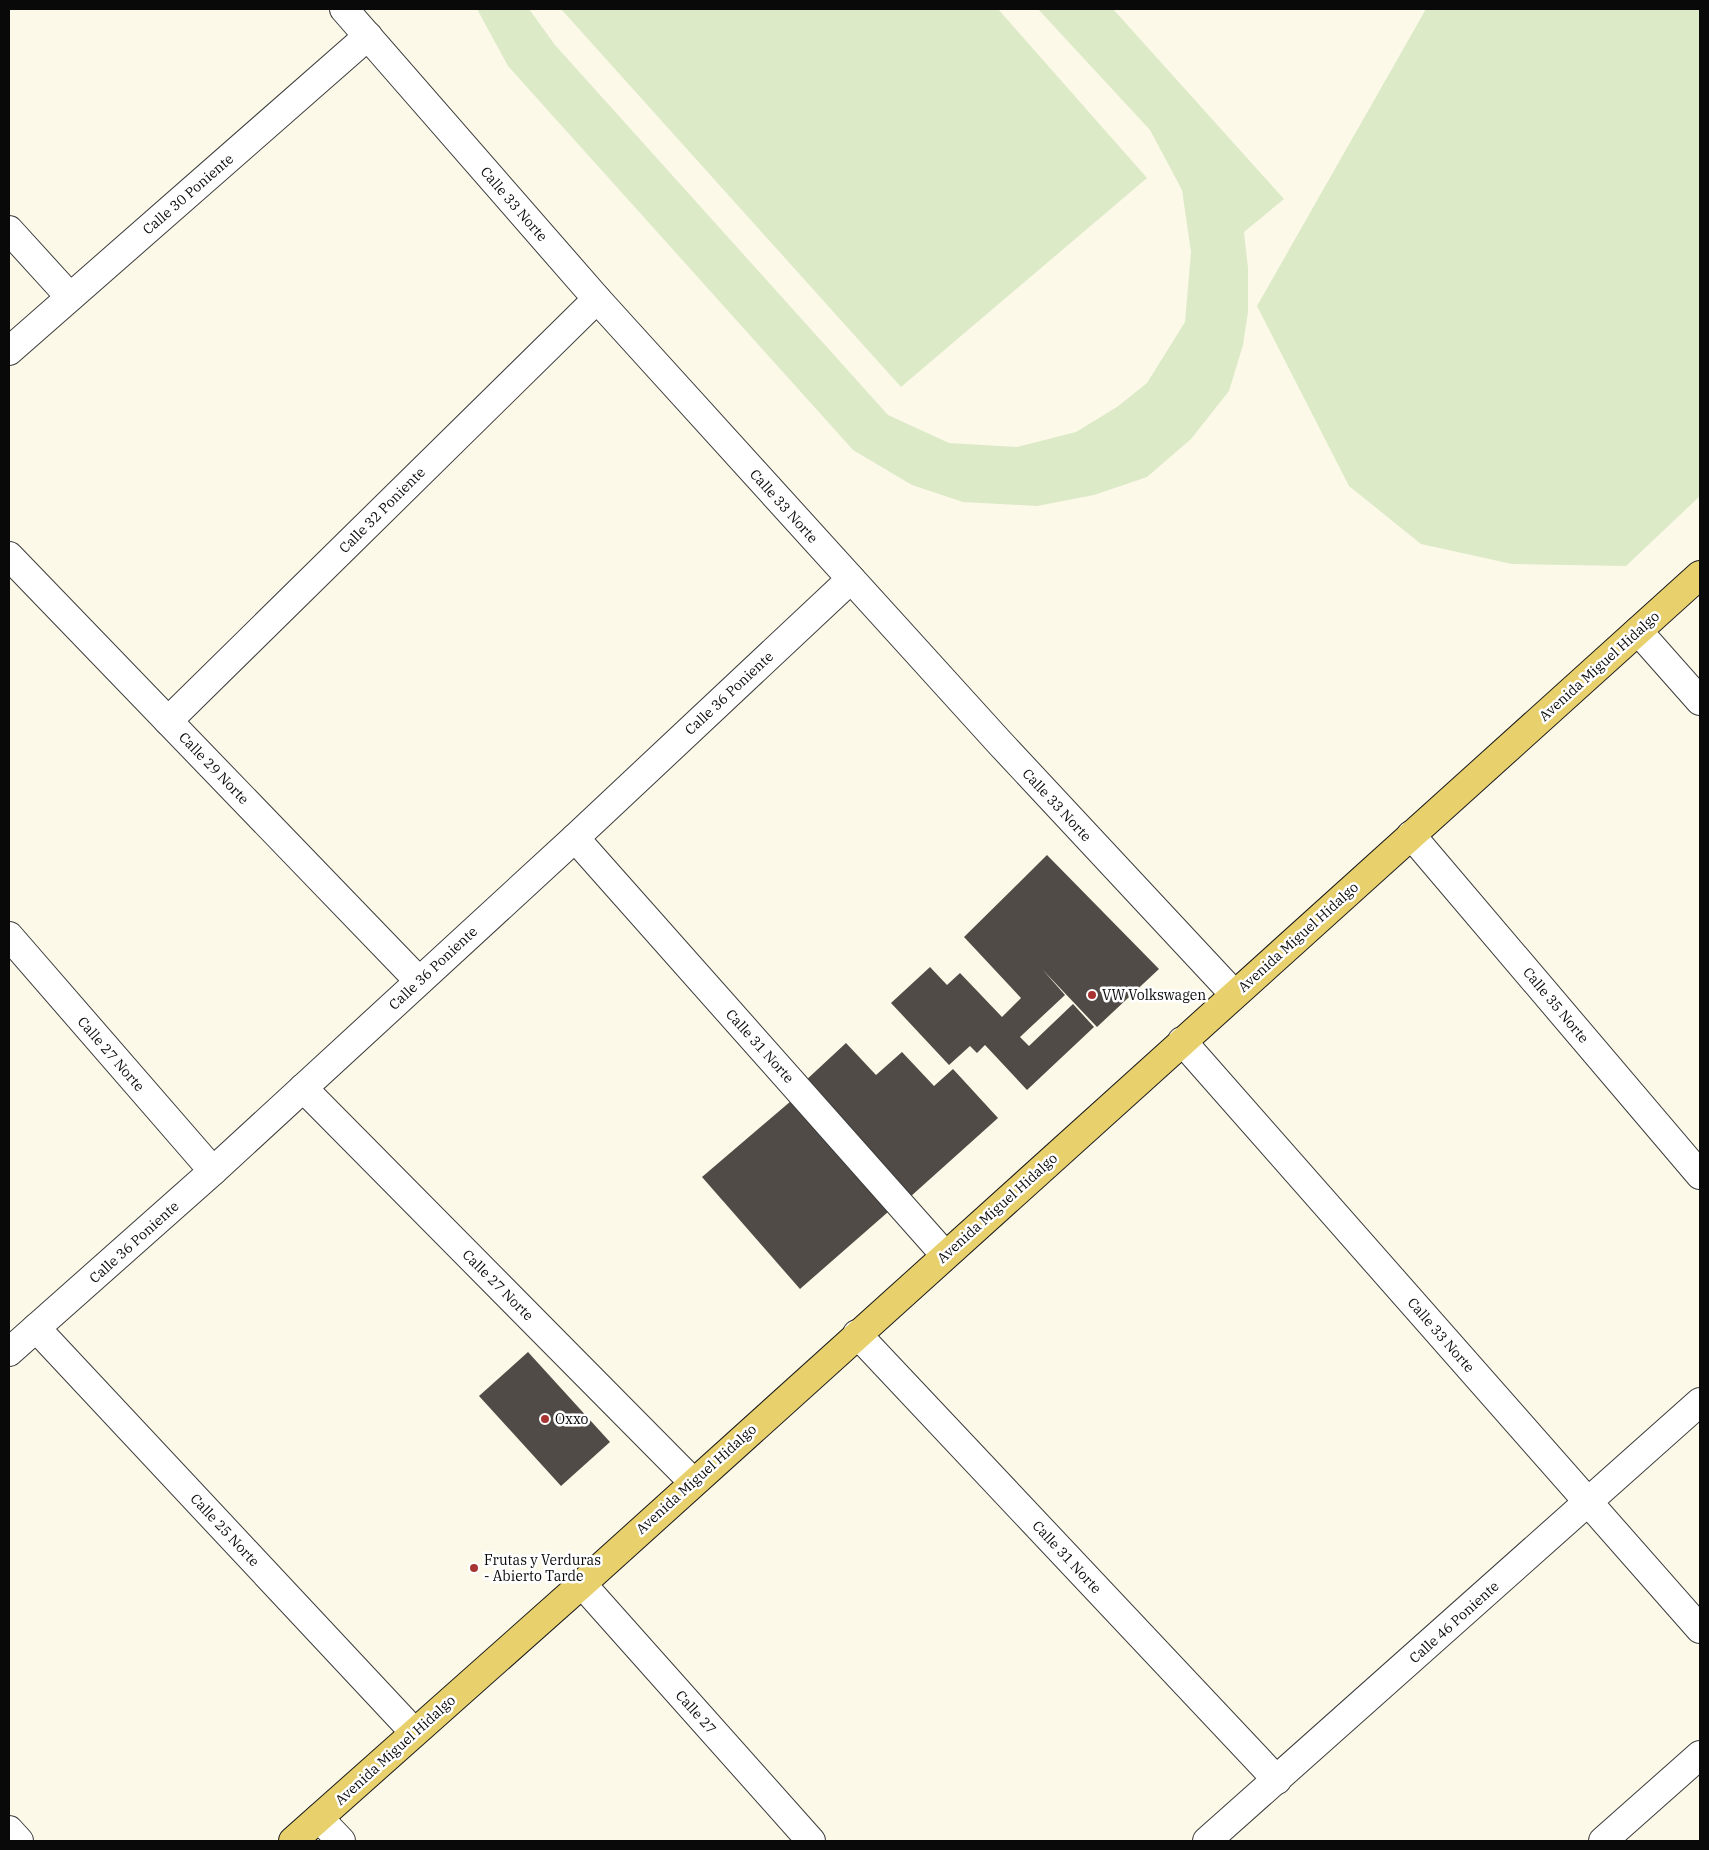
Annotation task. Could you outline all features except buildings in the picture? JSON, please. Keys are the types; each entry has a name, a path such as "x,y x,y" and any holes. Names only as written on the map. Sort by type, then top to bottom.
{"main road":[{"name":"Avenida Miguel Hidalgo","path":"293,1841 582,1584 1700,575"}],"street":[{"name":"Calle 33 Norte","path":"344,9 596,299 999,742 1234,994"},
{"name":"Calle 30 Poniente","path":"9,352 368,36"},
{"path":"9,230 70,297"},
{"name":"Calle 32 Poniente","path":"168,721 596,299"},
{"name":"Calle 29 Norte","path":"9,556 419,981"},
{"name":"Calle 36 Poniente","path":"9,1352 213,1172 575,838 851,579"},
{"path":"1638,631 1700,701"},
{"name":"Calle 35 Norte","path":"1411,835 1700,1174"},
{"name":"Calle 31 Norte","path":"575,838 945,1255"},
{"name":"Calle 27 Norte","path":"9,936 213,1172"},
{"name":"Calle 33 Norte","path":"1182,1041 1700,1629"},
{"name":"Calle 27 Norte","path":"303,1088 693,1482"},
{"name":"Calle 25 Norte","path":"36,1328 414,1732"},
{"name":"Calle 31 Norte","path":"857,1334 1277,1780"},
{"name":"Calle 46 Poniente","path":"1207,1841 1700,1402"},
{"name":"Calle 27","path":"582,1584 811,1841"},
{"path":"1603,1841 1700,1755"},
{"path":"319,1818 340,1841"},
{"path":"9,1830 19,1841"}],"green space":[{"path":"477,9 529,9 555,45 888,415 949,443 1017,447 1076,432 1117,407 1147,383 1185,322 1191,252 1182,190 1150,130 1038,9 1113,9 1284,199 1244,232 1248,268 1248,312 1243,345 1229,391 1191,439 1147,477 1094,495 1037,506 963,502 912,485 853,450 508,66"},
{"path":"561,9 998,9 1147,178 901,387"},
{"path":"1426,9 1700,9 1700,496 1626,566 1512,564 1421,544 1349,486 1257,306"}],"place":[{"name":"VW Volkswagen","path":"1092,995"},
{"name":"Oxxo","path":"545,1419"},
{"name":"Frutas y Verduras - Abierto Tarde","path":"474,1568"}]}
